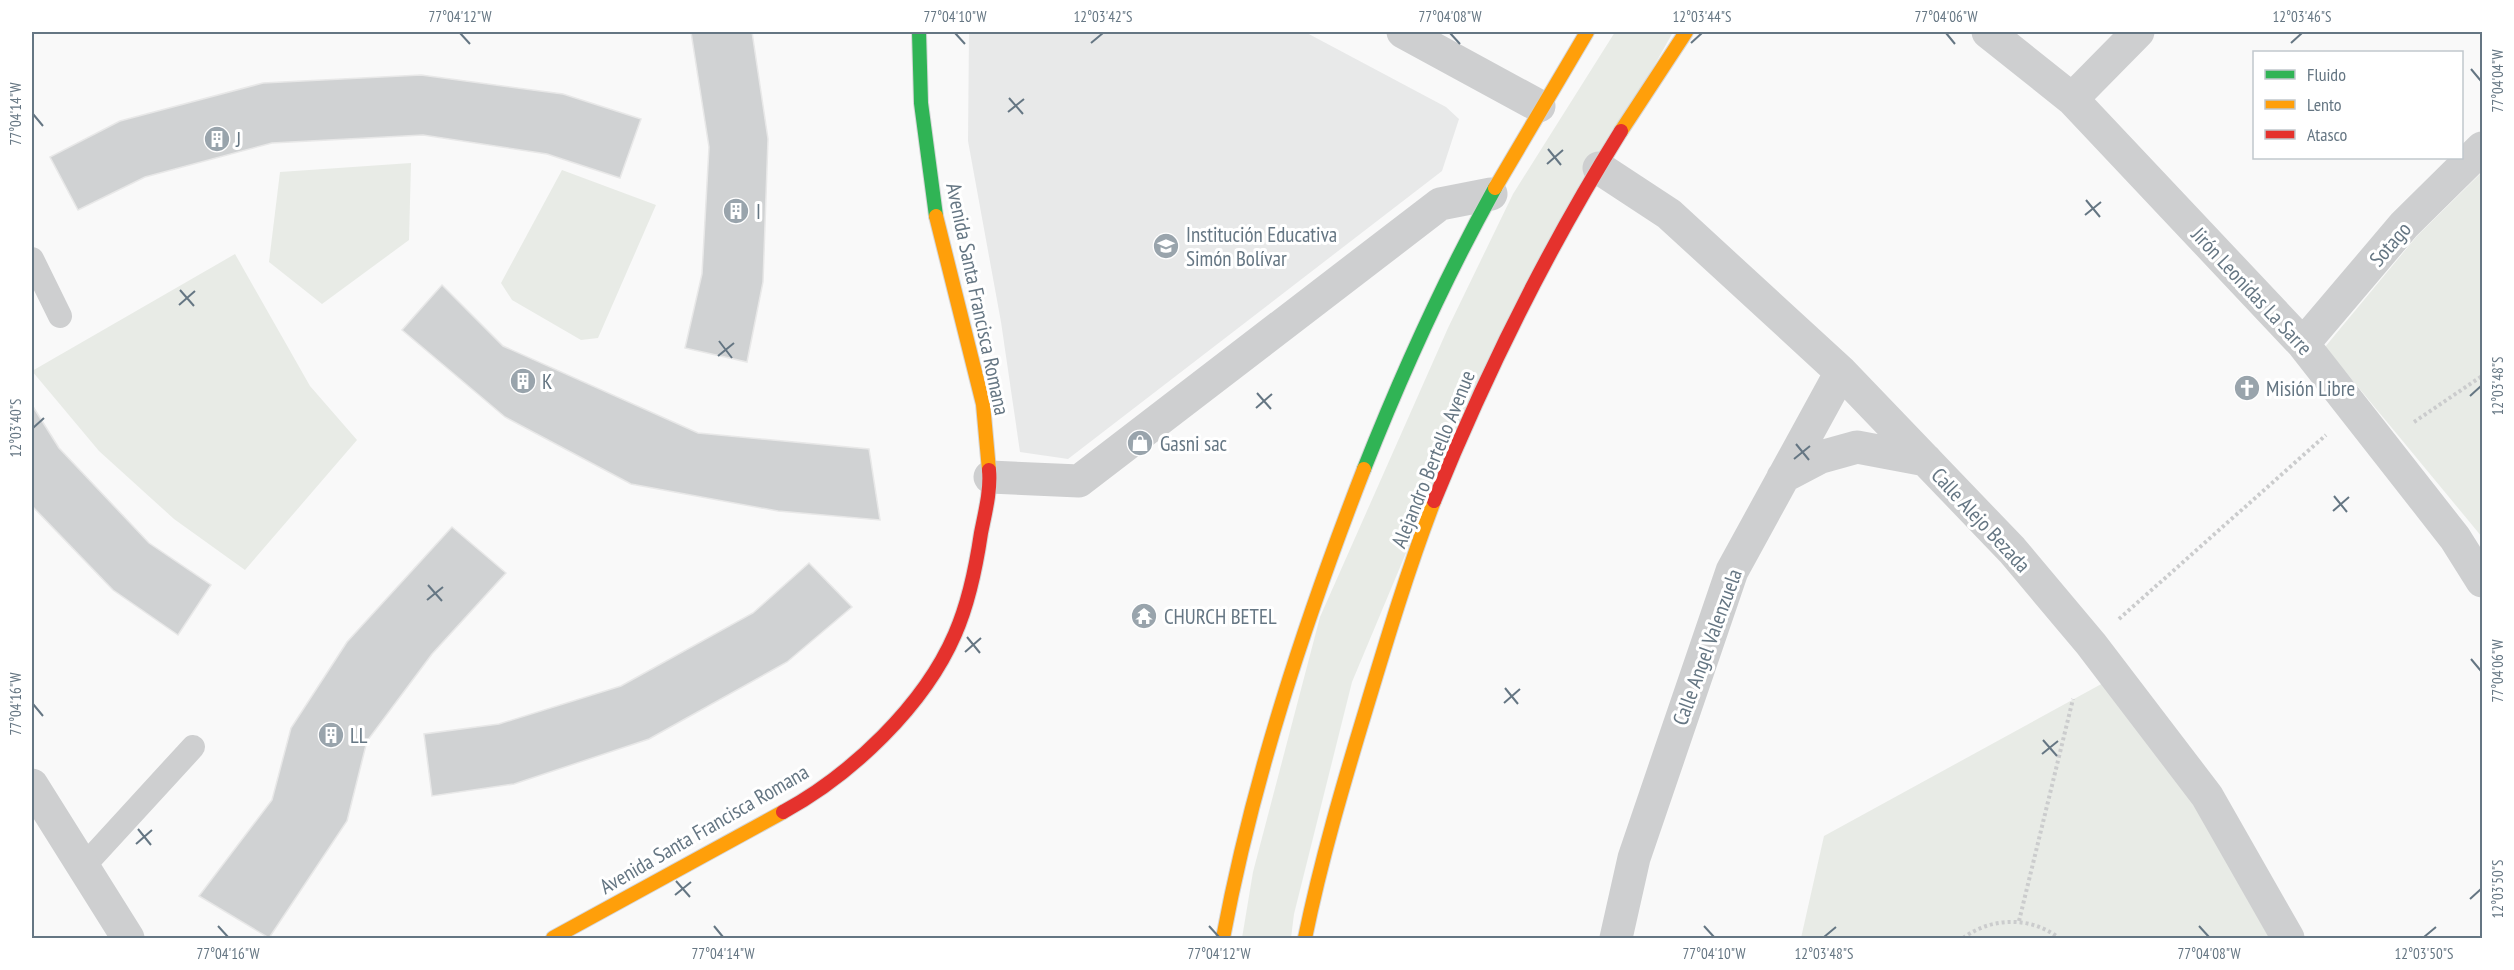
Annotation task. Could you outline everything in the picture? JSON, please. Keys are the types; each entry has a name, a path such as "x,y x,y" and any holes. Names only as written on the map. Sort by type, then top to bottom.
{"main road":[{"name":"Avenida Santa Francisca Romana","path":"553,939 805,800 872,747 927,685 955,634 976,569 990,477 983,404 933,205 921,103 919,32"},
{"path":"1223,939 1261,777 1302,641 1345,517 1398,384 1491,194 1539,106 1587,32"},
{"name":"Alejandro Bertello Avenue","path":"1305,939 1336,806 1389,631 1445,474 1501,349 1599,168 1686,32"}],"street":[{"path":"1403,32 1539,106"},
{"name":"Jirón Leonidas La Sarre","path":"1988,32 2072,99 2303,344 2455,538 2482,581"},
{"path":"2072,99 2138,32"},
{"name":"Sotago","path":"2303,344 2404,225 2482,148"},
{"name":"Calle Alejo Bezada","path":"1599,168 1670,214 1841,372 2012,550 2091,644 2207,796 2288,939"},
{"path":"990,477 1078,481 1440,204 1491,194"},
{"name":"Calle Angel Valenzuela","path":"1616,939 1634,858 1732,572 1841,372"},
{"path":"1783,477 1821,457 1857,447 1926,460"},
{"path":"32,785 128,939"}],"lane":[{"path":"32,259 60,316"},
{"path":"83,867 193,747"}],"path":[{"path":"2380,443 2482,376"},
{"path":"2091,644 2355,409"},
{"path":"2019,921 2073,699"},
{"path":"1963,939 1982,927 2006,921 2019,921 2042,928 2059,939"}],"shaded area":[{"name":"Institución Educativa Simón Bolívar","path":"969,32 1305,32 1446,107 1459,119 1442,171 1068,459 1020,452 1001,322 968,141"},
{"path":"1615,32 1673,32 1475,388 1352,682 1294,914 1291,938 1242,938 1253,872 1320,617 1448,328 1513,194"},
{"path":"411,163 409,240 322,304 269,262 280,172"},
{"path":"562,170 656,205 598,338 581,340 512,300 501,283"},
{"path":"2482,172 2482,537 2325,347 2417,236"},
{"path":"235,254 310,386 357,440 245,570 174,519 99,451 32,371"},
{"path":"2116,676 2288,938 1801,938 1824,836"}],"building":[{"name":"I","path":"691,32 752,32 768,139 763,282 747,362 685,348 702,274 709,147"},
{"name":"J","path":"421,75 563,94 641,119 620,178 547,154 423,135 272,143 145,177 78,210 50,157 120,121 263,83"},
{"name":"K","path":"442,285 503,346 698,433 869,449 880,520 778,511 631,484 505,417 402,330"},
{"path":"32,405 59,448 149,543 211,585 178,635 113,590 32,506"},
{"name":"LL","path":"452,527 506,573 432,654 367,741 347,821 269,938 199,896 272,800 291,728 347,642"},
{"path":"809,563 852,607 787,662 649,739 514,784 432,796 424,734 499,724 621,686 753,613"}],"traffic: fast":[{"path":"919,32 921,103 936,216"},
{"path":"1364,469 1425,326 1495,188"}],"traffic: slow":[{"path":"1495,188 1587,32"},
{"path":"1621,131 1686,32"},
{"path":"936,216 983,404 989,470"},
{"path":"1223,938 1235,878 1265,759 1301,642 1364,469"},
{"path":"1305,938 1325,851 1349,766 1398,604 1434,501"},
{"path":"553,938 783,812"}],"traffic: jam":[{"path":"1434,501 1475,406 1543,266 1621,131"},
{"path":"783,812 834,779 883,736 925,687 941,661 960,622 971,584 987,502 989,470"}],"place":[{"name":"J","path":"217,139"},
{"name":"I","path":"736,211"},
{"name":"Institución Educativa Simón Bolívar","path":"1166,246"},
{"name":"K","path":"523,381"},
{"name":"Misión Libre","path":"2247,388"},
{"name":"Gasni sac","path":"1140,443"},
{"name":"CHURCH BETEL","path":"1144,616"},
{"name":"LL","path":"331,735"}]}
